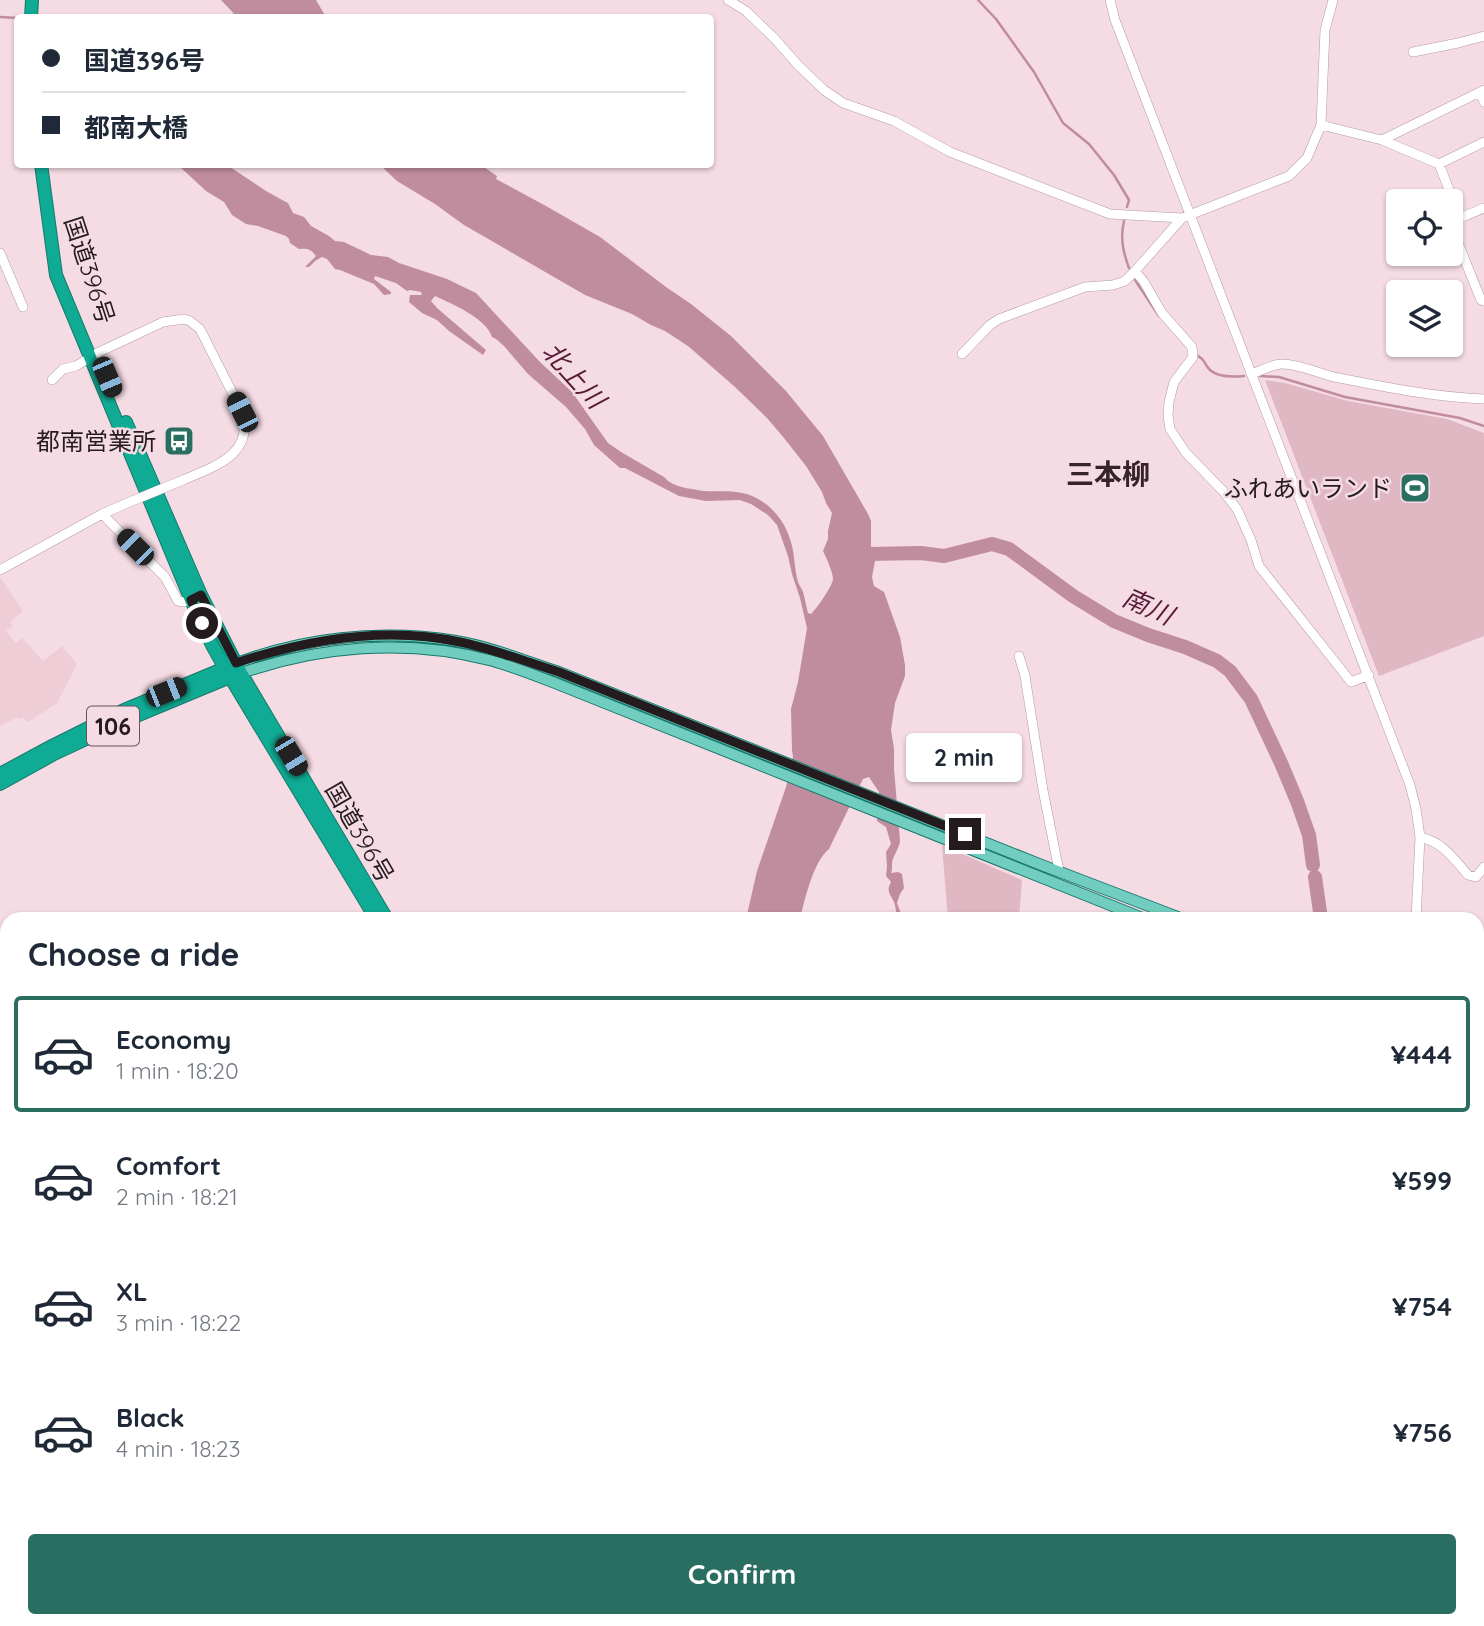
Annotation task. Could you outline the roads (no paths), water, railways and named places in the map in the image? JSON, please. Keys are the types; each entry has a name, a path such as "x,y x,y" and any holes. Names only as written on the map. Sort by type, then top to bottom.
{"highway":[{"name":"国道396号","path":"41,168 44,192 64,273 93,355 196,597 233,670 372,912"},
{"name":"国道396号","path":"233,670 383,912"},
{"name":"106","path":"0,774 124,710 233,670"},
{"name":"106","path":"0,784 54,754 233,670"}],"main road":[{"path":"233,670 304,643 346,637 385,635 458,642 1127,912"},
{"path":"491,655 559,672 1165,912"}],"street":[{"path":"729,0 746,11 824,90 843,103 894,121 950,152 1110,214 1186,216 1289,176 1307,158 1321,125 1325,30 1333,0"},
{"path":"1110,0 1186,216 1251,374 1410,785 1420,837 1416,912"},
{"path":"1413,52 1484,36"},
{"path":"1382,140 1482,91 1484,102"},
{"path":"1321,125 1382,140 1439,164 1449,189"},
{"path":"1439,164 1484,142"},
{"path":"1463,217 1483,210"},
{"path":"962,354 999,319 1085,287 1114,285 1125,281 1186,216"},
{"path":"0,253 23,307"},
{"path":"1463,256 1481,300 1484,301"},
{"path":"1135,271 1162,313 1192,347 1193,357 1174,382 1171,392 1168,416 1170,429 1186,453 1237,509 1259,566 1351,682 1369,675"},
{"path":"0,570 102,514 229,458 241,443 244,430 242,412 200,329 190,321 178,318 170,320 93,355 76,366 63,369 51,380"},
{"path":"1251,374 1279,364 1292,365 1421,394 1484,398"},
{"path":"102,514 164,577 178,601 184,602 196,597"},
{"path":"1019,656 1025,676 1059,871"},
{"path":"1420,837 1432,839 1468,876 1476,877 1484,867"}],"waterway":[{"path":"978,0 996,19 1034,72 1063,123 1089,144 1114,175 1129,200 1127,207"},
{"path":"0,17 14,18"},
{"path":"1124,221 1123,245 1129,268"},
{"path":"1135,280 1159,316"},
{"path":"1194,354 1218,374 1244,376"},
{"path":"1260,376 1279,377 1345,397 1460,418 1484,426"},
{"name":"南川","path":"857,551 868,554 921,553 944,556 992,544 1009,549 1073,596 1114,621 1217,661 1230,671 1251,699 1297,801 1309,835 1313,865"},
{"name":"南川","path":"1315,877 1320,912"}],"place":[{"name":"都南営業所","path":"179,441"},
{"name":"ふれあいランド","path":"1415,488"}],"district":[{"name":"三本柳","path":"1108,473"}],"water label":[{"name":"北上川","path":"574,375"}]}
